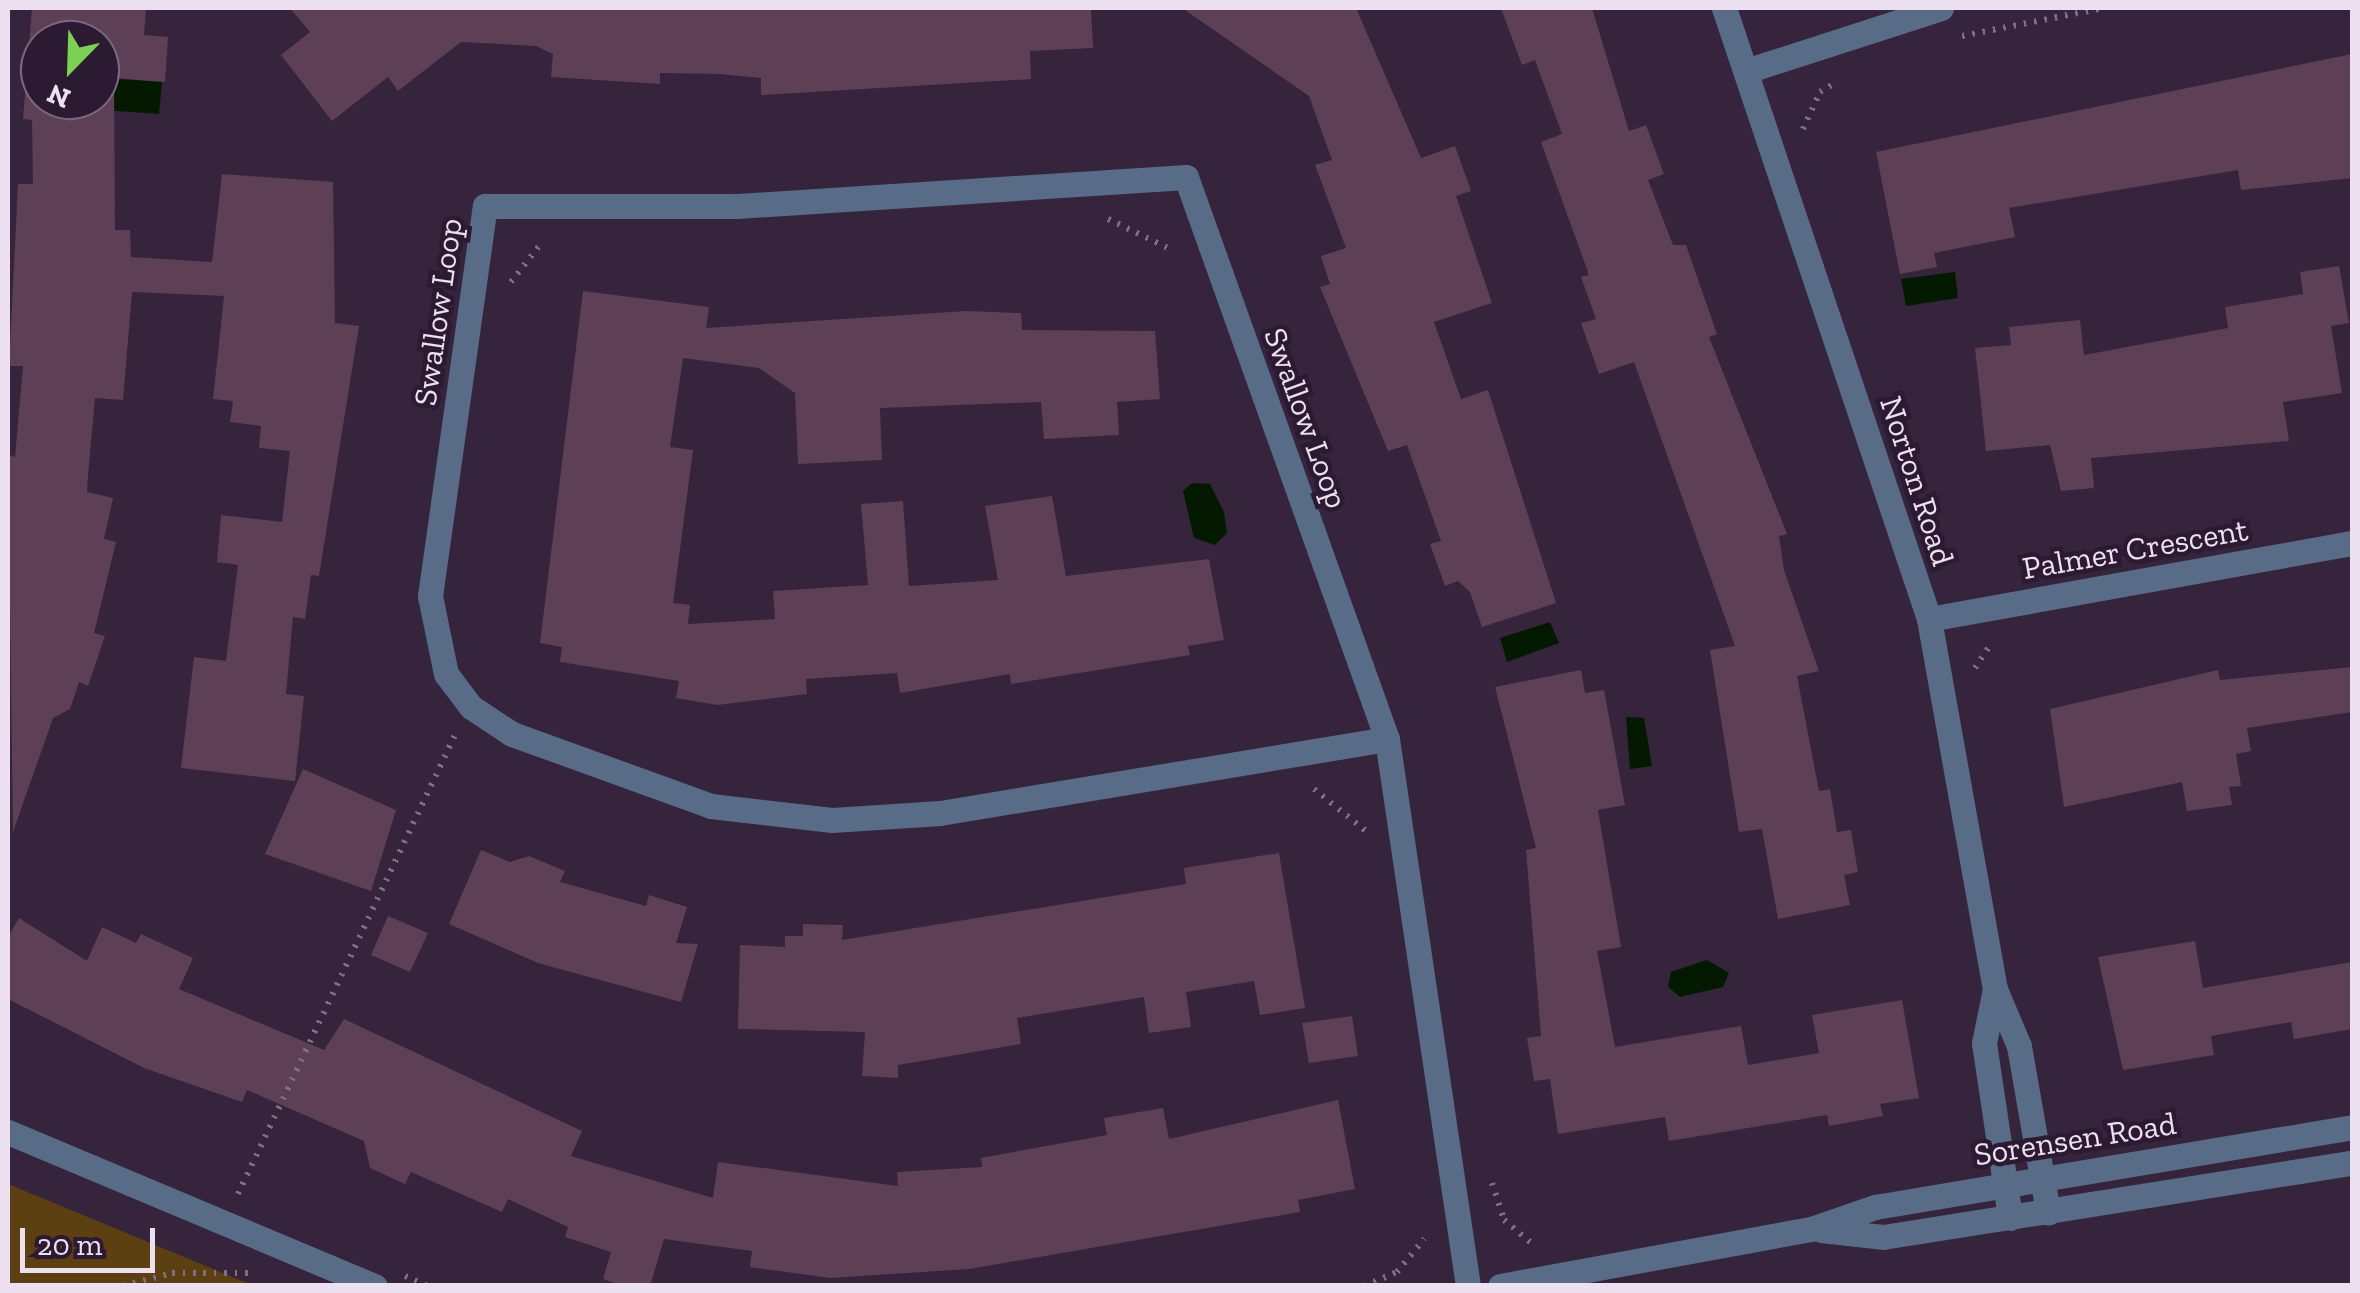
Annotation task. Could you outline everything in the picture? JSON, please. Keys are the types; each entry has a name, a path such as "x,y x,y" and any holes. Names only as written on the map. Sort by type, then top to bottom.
{"street":[{"name":"Norton Road","path":"1724,8 1929,618 1995,989 2019,1046 2048,1212"},
{"path":"1746,71 1941,8"},
{"name":"Swallow Loop","path":"471,708 433,641 430,596 485,206 737,206 1186,177 1387,739 1468,1286"},
{"name":"Palmer Crescent","path":"1929,618 2352,542"},
{"path":"471,708 608,774 711,806 832,820 940,813 1387,739"},
{"name":"Norton Road","path":"1995,989 1984,1043 2010,1218"},
{"name":"Sorensen Road","path":"1500,1286 1811,1229 1875,1206 2352,1127"},
{"path":"8,1132 375,1286"},
{"name":"Sorensen Road","path":"1811,1229 1883,1236 2352,1163"}],"path":[{"path":"1954,38 2102,8"},
{"path":"1801,144 1820,92 1845,78"},
{"path":"1087,220 1139,228 1184,266 1213,254"},
{"path":"472,310 496,311 520,266 560,236"},
{"path":"225,1222 341,959 471,708"},
{"path":"445,725 470,745"},
{"path":"1304,788 1337,801 1359,832 1401,828"},
{"path":"1489,1163 1504,1220 1542,1248"},
{"path":"123,1286 172,1272 260,1272"}],"shaded area":[{"path":"120,79 162,82 159,114 120,111"},
{"path":"1955,272 1958,298 1906,306 1901,279"},
{"path":"1192,483 1210,484 1224,512 1227,533 1215,545 1194,538 1183,491"},
{"path":"1550,622 1559,643 1507,662 1500,638"},
{"path":"1626,717 1644,718 1652,766 1630,769"},
{"path":"1707,960 1729,973 1723,987 1680,997 1668,987 1671,972"},
{"path":"8,1184 223,1273 252,1285 8,1285"}],"building":[{"path":"32,8 146,8 144,35 168,37 165,82 120,78 120,20 31,20"},
{"path":"290,8 1091,8 1093,48 1030,51 1031,79 761,95 761,78 720,74 660,73 660,84 551,77 553,54 536,46 461,42 398,91 388,77 332,121 281,55 310,32"},
{"path":"1182,8 1356,8 1421,158 1455,146 1471,191 1456,196 1492,303 1434,322 1461,399 1488,390 1556,603 1482,627 1470,592 1458,581 1445,586 1430,544 1441,541 1407,445 1388,451 1320,287 1330,284 1321,256 1346,248 1315,165 1332,160 1309,96"},
{"path":"1501,8 1592,8 1629,131 1646,125 1664,174 1648,180 1673,245 1686,245 1717,334 1709,337 1787,534 1779,536 1784,570 1819,671 1797,676 1819,791 1830,789 1837,832 1851,830 1858,872 1844,875 1850,905 1778,919 1762,829 1739,832 1710,650 1735,646 1634,362 1599,374 1581,323 1596,319 1581,277 1589,275 1541,142 1562,134 1535,60 1522,65"},
{"path":"2352,54 2352,178 2241,190 2238,170 2009,208 2015,237 1934,253 1937,267 1900,274 1876,152"},
{"path":"32,120 114,120 115,230 130,230 131,257 212,262 222,174 333,182 335,323 359,326 319,576 311,575 305,619 293,617 286,694 304,696 295,781 181,768 194,657 226,661 238,565 217,562 221,515 282,522 290,451 259,448 261,426 230,422 233,401 213,399 224,296 132,292 123,400 95,398 88,475 87,492 113,498 104,539 116,542 94,633 105,636 88,686 79,682 70,709 53,718 13,832 8,455 15,457 23,366 9,366 18,184 33,184"},
{"path":"2339,266 2349,323 2331,326 2342,393 2283,402 2289,441 2091,458 2094,488 2061,491 2050,445 1986,451 1975,348 2011,345 2009,327 2080,320 2084,355 2228,328 2225,307 2303,294 2300,272"},
{"path":"583,291 709,307 706,328 966,311 1021,313 1022,330 1155,331 1160,399 1117,402 1119,435 1044,439 1041,402 880,408 882,460 798,464 795,393 759,368 683,358 670,447 693,450 673,603 690,605 688,624 775,619 773,591 868,585 861,504 903,501 909,586 998,580 985,506 1052,496 1066,576 1209,559 1224,640 1188,646 1190,655 1011,684 1010,674 900,693 897,673 806,679 807,694 717,705 676,698 679,681 560,662 562,647 540,643"},
{"path":"2352,667 2352,712 2247,728 2251,751 2236,754 2241,786 2229,787 2232,805 2187,811 2182,782 2064,807 2050,709 2218,670 2220,680"},
{"path":"1581,670 1585,693 1604,690 1625,805 1598,810 1621,947 1597,951 1615,1047 1741,1026 1748,1065 1819,1053 1812,1015 1902,1000 1919,1098 1880,1104 1883,1116 1829,1126 1827,1115 1669,1141 1665,1117 1558,1134 1550,1079 1534,1081 1527,1038 1541,1036 1526,850 1536,848 1495,687"},
{"path":"303,769 396,810 371,891 265,854"},
{"path":"481,850 510,862 529,856 565,871 560,882 646,906 649,895 687,907 676,943 698,944 681,1002 538,963 449,924"},
{"path":"1279,853 1305,1008 1260,1015 1254,981 1186,992 1191,1027 1149,1033 1144,997 1017,1018 1021,1044 898,1065 898,1078 862,1076 865,1032 738,1029 740,945 785,947 785,936 803,936 803,924 843,925 842,940 1186,884 1184,868"},
{"path":"388,916 428,933 410,972 371,955"},
{"path":"19,918 87,961 102,927 136,943 141,934 193,958 179,989 324,1050 344,1019 582,1131 571,1156 713,1198 718,1162 898,1186 897,1172 982,1167 981,1158 1107,1135 1104,1118 1163,1108 1169,1139 1338,1100 1355,1189 1298,1200 1300,1212 969,1269 830,1278 750,1267 752,1251 664,1239 650,1286 623,1286 603,1279 611,1252 565,1237 568,1227 508,1199 502,1212 411,1172 405,1184 370,1168 364,1141 247,1090 242,1102 144,1068 8,999 8,937"},
{"path":"2195,941 2203,988 2352,962 2352,1029 2294,1039 2291,1022 2211,1036 2214,1055 2123,1070 2098,957"},
{"path":"1352,1016 1358,1056 1309,1063 1302,1023"}]}
